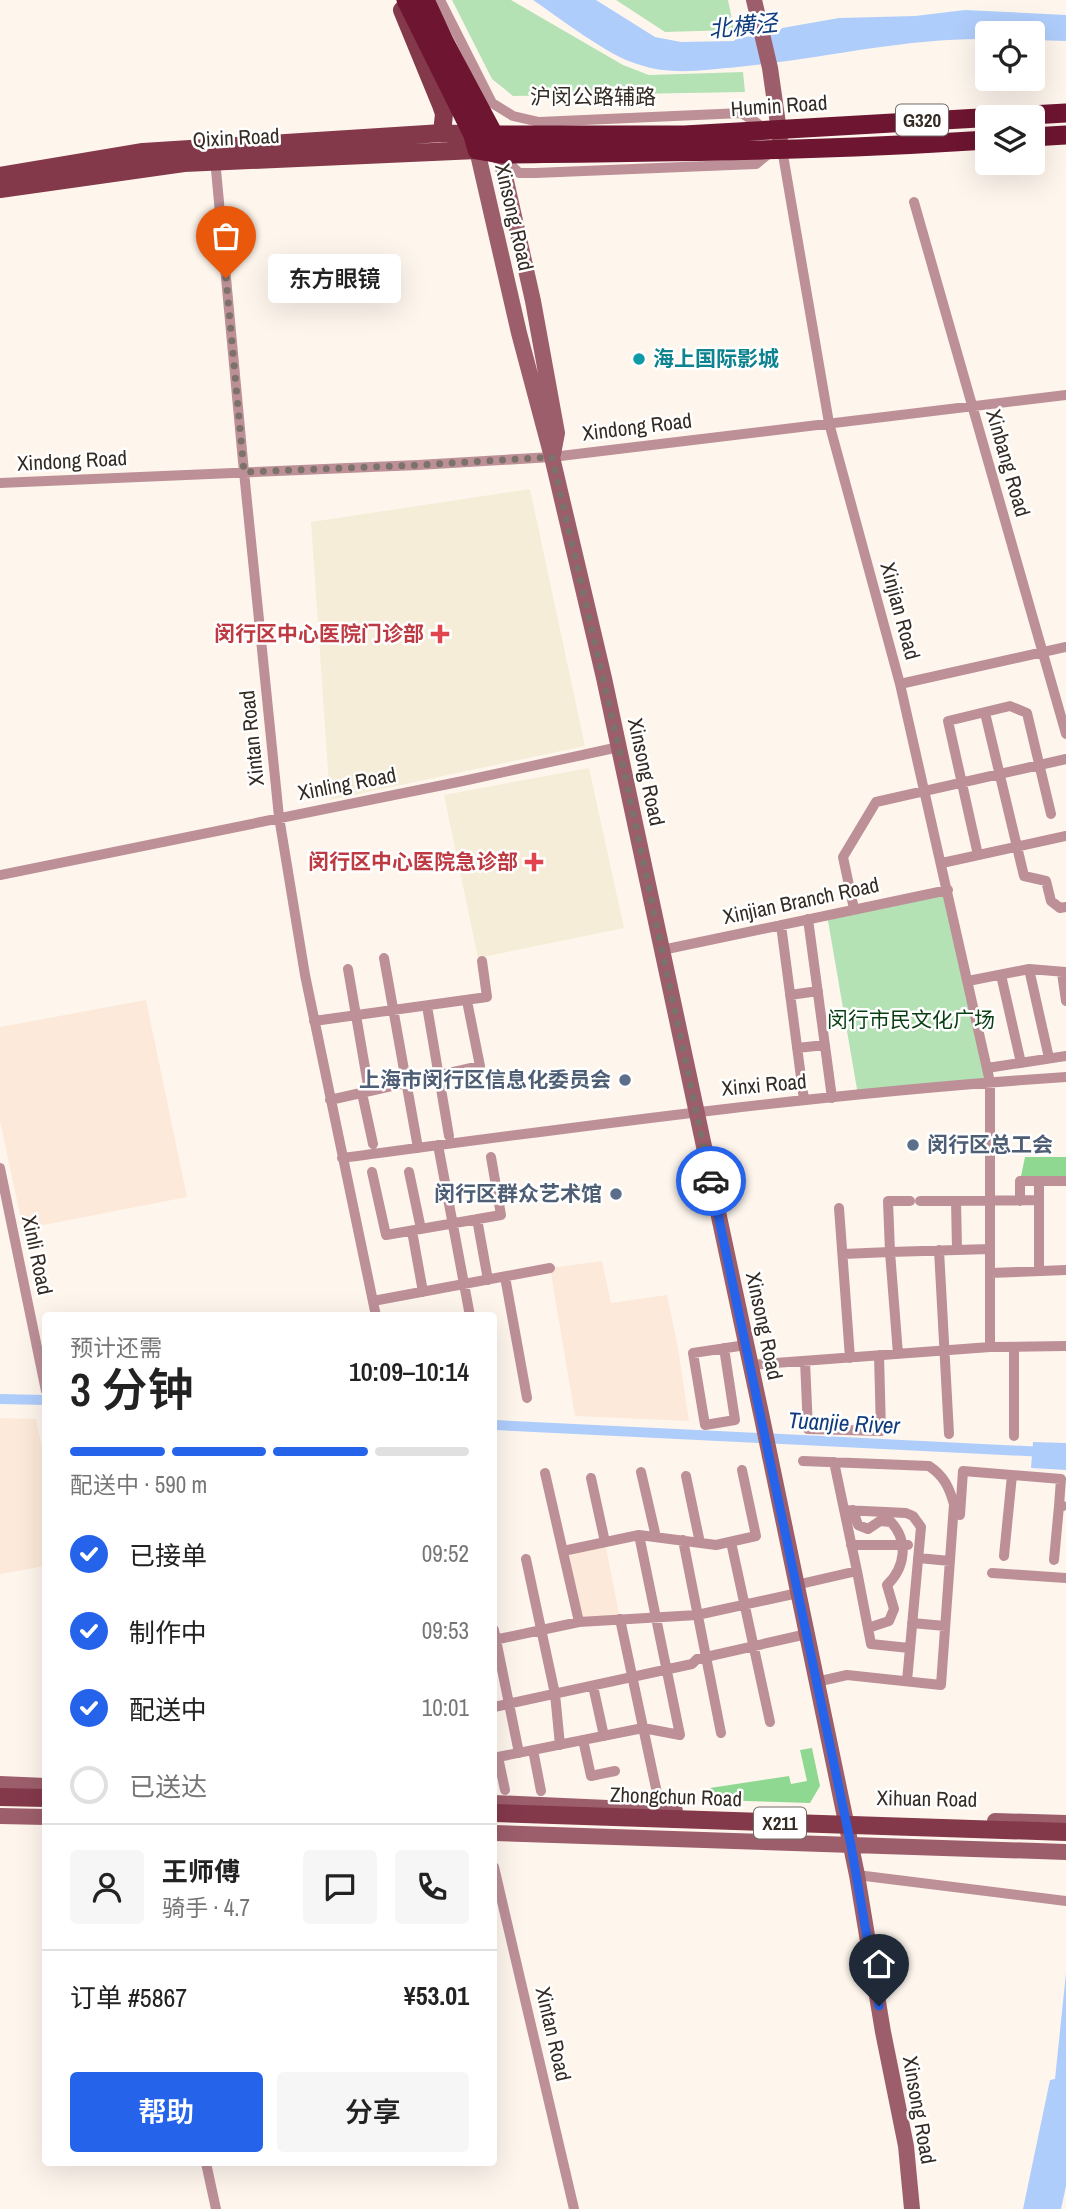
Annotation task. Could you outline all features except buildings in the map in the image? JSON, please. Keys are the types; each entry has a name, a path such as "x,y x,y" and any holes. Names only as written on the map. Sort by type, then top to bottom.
{"highway":[{"path":"406,0 475,142"},
{"path":"425,0 494,135 500,154"},
{"name":"Humin Road","path":"475,142 494,135 684,135 1066,113"},
{"path":"1045,137 1066,135"},
{"name":"Humin Road","path":"475,142 500,154 889,147 975,141"}],"main road":[{"path":"399,0 444,114 442,133"},
{"path":"754,0 770,68 772,129 778,149"},
{"name":"Qixin Road","path":"0,189 184,163 214,155 442,133 475,142"},
{"name":"Qixin Road","path":"0,176 143,152 214,155 475,142"},
{"name":"Xinsong Road","path":"475,142 619,747 762,1418 857,1875 883,2032 906,2146 912,2209"},
{"name":"Xinsong Road","path":"500,154 533,301 557,433 552,457"},
{"path":"0,1784 42,1786"},
{"path":"0,1797 42,1798"},
{"name":"Xihuan Road","path":"497,1803 845,1818 1066,1823"},
{"path":"0,1808 42,1810"},
{"name":"Zhongchun Road","path":"497,1813 1066,1832"},
{"path":"0,1816 42,1817"},
{"name":"Zhongchun Road","path":"497,1825 1066,1843"},
{"path":"497,1833 1066,1852"}],"street":[{"name":"沪闵公路辅路","path":"440,0 492,103 513,116 539,122 742,113 772,129"},
{"name":"Xinjian Road","path":"778,149 829,423 900,684 990,1082 990,1347"},
{"name":"Xintan Road","path":"214,155 279,817 314,1021 375,1312"},
{"name":"Xinbang Road","path":"914,202 1066,734"},
{"name":"Xindong Road","path":"0,483 552,457 1066,395"},
{"path":"900,684 1066,647"},
{"path":"978,855 948,721 1010,706 1027,713 1051,814"},
{"path":"985,712 1024,876 1046,881 1051,901 1060,908 1066,907"},
{"name":"Xinling Road","path":"0,875 619,747"},
{"path":"854,909 843,857 876,803 1066,759"},
{"path":"942,863 1066,836"},
{"name":"Xinjian Branch Road","path":"662,950 948,890"},
{"path":"808,919 832,1098"},
{"path":"781,925 804,1100"},
{"path":"384,958 418,1148"},
{"path":"314,1021 487,997 482,961"},
{"path":"348,969 373,1144"},
{"path":"968,981 1029,969 1064,973 1066,1001"},
{"path":"1029,969 1049,1059"},
{"path":"1001,975 1021,1063"},
{"path":"790,995 818,991"},
{"path":"330,1100 480,1066 467,1001"},
{"path":"427,1006 449,1136"},
{"path":"797,1048 825,1045"},
{"path":"987,1068 1066,1056"},
{"name":"Xinxi Road","path":"342,1158 695,1111 1066,1077"},
{"path":"438,1145 469,1312"},
{"path":"372,1172 386,1235 501,1215 491,1157"},
{"name":"Xinli Road","path":"0,1168 42,1372"},
{"path":"409,1172 423,1292"},
{"path":"1020,1201 1020,1181 1066,1181"},
{"path":"1039,1181 1039,1271"},
{"path":"898,1354 888,1201 1039,1200"},
{"path":"956,1201 957,1250"},
{"path":"839,1208 850,1358"},
{"path":"477,1219 488,1280"},
{"path":"843,1254 990,1249"},
{"path":"939,1250 949,1434"},
{"path":"373,1301 550,1268"},
{"path":"990,1273 1066,1270"},
{"path":"505,1277 527,1398"},
{"path":"724,1348 735,1420 705,1425 694,1353 724,1348 746,1345"},
{"path":"750,1365 990,1347 1066,1346"},
{"path":"1014,1347 1014,1436"},
{"path":"805,1361 808,1429 881,1431 879,1355"},
{"path":"803,1461 929,1466 941,1474 950,1489 954,1504 941,1685 847,1675 816,1682"},
{"path":"834,1462 848,1510 851,1545 871,1644 909,1648"},
{"path":"563,1551 639,1535 716,1545 755,1536 742,1470"},
{"path":"958,1549 963,1471 1063,1477 1062,1506 1054,1560"},
{"path":"641,1472 656,1537"},
{"path":"545,1473 579,1622"},
{"path":"1004,1556 1012,1475"},
{"path":"686,1476 700,1543"},
{"path":"591,1478 605,1542"},
{"path":"848,1510 906,1513 913,1516 921,1527 906,1682"},
{"path":"848,1510 858,1525 868,1528 880,1521 891,1522 898,1529 904,1545 896,1577 887,1585 894,1609 889,1621 868,1628"},
{"path":"505,1790 498,1757 643,1728 680,1735 639,1535"},
{"path":"682,1540 721,1734"},
{"path":"731,1542 770,1722"},
{"path":"851,1545 919,1545"},
{"path":"918,1558 950,1561"},
{"path":"526,1559 555,1693 560,1745"},
{"path":"497,1636 579,1622 697,1615 745,1605 857,1572"},
{"path":"992,1573 1066,1578"},
{"path":"620,1619 657,1793"},
{"path":"912,1623 946,1626"},
{"path":"497,1706 667,1670 692,1664 697,1659 807,1634"},
{"path":"497,1650 519,1753"},
{"path":"593,1686 604,1736"},
{"path":"583,1740 591,1776 615,1771"},
{"path":"533,1750 541,1791"},
{"path":"857,1875 1066,1901"},
{"name":"Xintan Road","path":"497,1880 574,2209"},
{"path":"207,2166 216,2209"}],"shaded area":[{"name":"闵行区中心医院门诊部","path":"530,489 585,746 330,800 311,522"},
{"name":"闵行区中心医院急诊部","path":"589,768 624,928 478,958 444,795"},
{"path":"146,1000 187,1197 23,1229 0,1121 0,1027"},
{"path":"602,1261 611,1303 667,1295 689,1421 575,1416 550,1268"},
{"path":"0,1418 36,1419 42,1447 42,1567 0,1574"},
{"path":"605,1542 620,1619 579,1622 563,1551"}],"green space":[{"path":"452,0 511,0 623,65 649,75 743,72 745,92 513,96 492,79"},
{"path":"616,0 728,0 734,30 665,32"},
{"name":"闵行市民文化广场","path":"948,890 990,1082 858,1095 827,915"},
{"path":"1025,1157 1066,1157 1066,1181 1020,1181"},
{"path":"812,1748 820,1786 810,1803 713,1800 710,1788 789,1776 791,1784 807,1781 800,1750"}],"water":[{"path":"533,0 596,0 655,37 681,42 734,41 737,38 778,33 782,28 839,18 915,16 965,10 1066,15 1066,41 1045,40 1045,21 975,21 975,39 924,42 699,71 650,68 612,53"},
{"path":"1033,1442 1066,1443 1066,1470 1031,1468"},
{"path":"1066,1973 1066,2186 1061,2209 1023,2209 1050,2080 1055,2079"}],"waterway":[{"name":"Tuanjie River","path":"0,1399 42,1400"},
{"name":"Tuanjie River","path":"497,1425 1066,1453"}],"way so far":[{"path":"226,278 244,472 552,457 619,747 711,1181"}],"place":[{"name":"东方眼镜","path":"226,278"},
{"name":"海上国际影城","path":"639,359"},
{"name":"闵行区中心医院门诊部","path":"440,634"},
{"name":"闵行区中心医院急诊部","path":"534,862"},
{"name":"上海市闵行区信息化委员会","path":"625,1080"},
{"name":"闵行区总工会","path":"913,1145"},
{"name":"闵行区群众艺术馆","path":"616,1194"}],"route":[{"path":"711,1181 851,1845 879,2006"}],"water label":[{"name":"北横泾","path":"743,26"}]}
